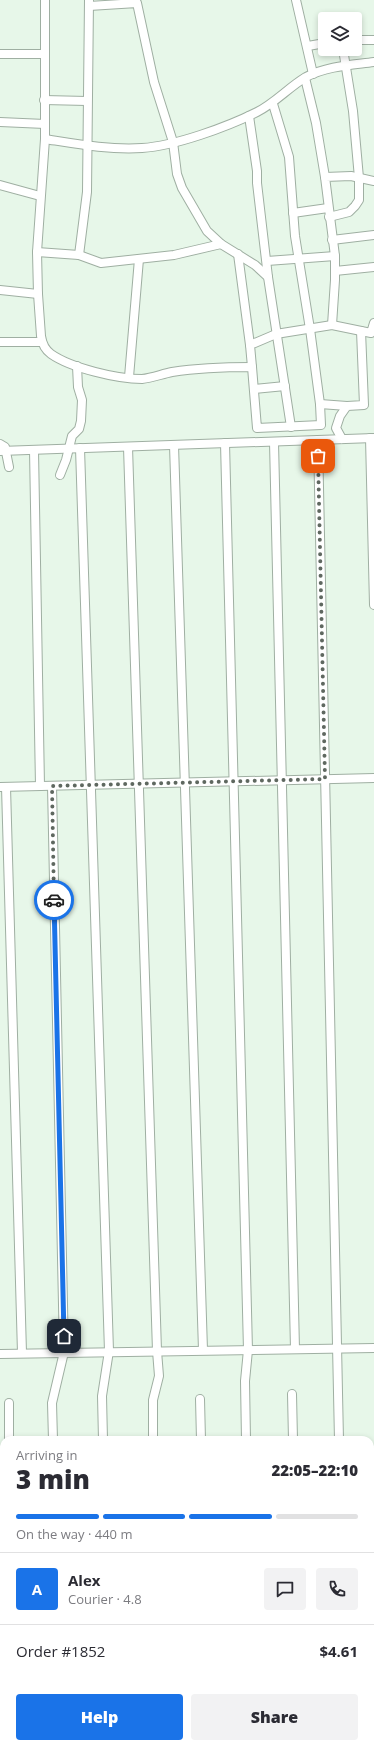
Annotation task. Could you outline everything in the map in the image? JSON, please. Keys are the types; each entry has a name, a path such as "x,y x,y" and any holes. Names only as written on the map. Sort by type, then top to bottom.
{"street":[{"path":"44,0 45,139 37,252 38,294 42,342 51,354 77,366 101,373 140,379 171,372 252,367"},
{"path":"296,0 314,74"},
{"path":"79,255 87,192 89,3 137,3 154,82 173,142 177,174 182,188 207,231 221,244 255,265 268,277"},
{"path":"362,40 374,40"},
{"path":"308,46 318,44"},
{"path":"0,54 44,54"},
{"path":"329,217 346,213 357,203 359,178 353,111 344,56"},
{"path":"45,139 87,145 141,148 161,146 196,136 249,116 273,104 305,78 314,74 346,65 374,62"},
{"path":"305,78 316,123 325,177 334,256 335,271 332,325"},
{"path":"44,100 87,100"},
{"path":"238,254 250,346 257,428 321,425 320,404 293,213 289,157 273,104"},
{"path":"249,116 257,171 257,183 268,277 291,427"},
{"path":"0,122 45,124"},
{"path":"325,177 341,176 374,181"},
{"path":"0,185 40,196"},
{"path":"293,213 328,208"},
{"path":"332,240 374,235"},
{"path":"37,252 79,255 101,263 174,255 221,244"},
{"path":"267,261 299,260 334,256"},
{"path":"129,377 139,259"},
{"path":"335,271 374,267"},
{"path":"0,290 38,294"},
{"path":"250,346 276,334 332,325 371,333 374,324"},
{"path":"320,404 348,406 364,405 361,331"},
{"path":"0,342 42,342"},
{"path":"60,475 66,460 72,436 79,429 81,421 82,406 78,387 77,366"},
{"path":"254,388 285,386"},
{"path":"342,440 336,428 340,416 348,406"},
{"path":"3,451 372,438 374,605"},
{"path":"318,440 339,1436"},
{"path":"274,442 295,1349"},
{"path":"0,444 4,445 3,451 9,467"},
{"path":"225,444 248,1350 245,1381 246,1436"},
{"path":"174,445 203,1350"},
{"path":"128,447 156,1351 159,1376 153,1400 153,1436"},
{"path":"80,448 109,1351 102,1396 103,1436"},
{"path":"34,450 40,786"},
{"path":"22,1353 3,787 374,778"},
{"path":"52,786 64,1352 52,1403 53,1436"},
{"path":"0,1354 109,1351 374,1348"},
{"path":"292,1394 293,1436"},
{"path":"200,1399 201,1436"},
{"path":"9,1403 10,1436"}],"way so far":[{"path":"54,900 52,786 325,779 318,456"}],"route":[{"path":"54,900 64,1336"}]}
